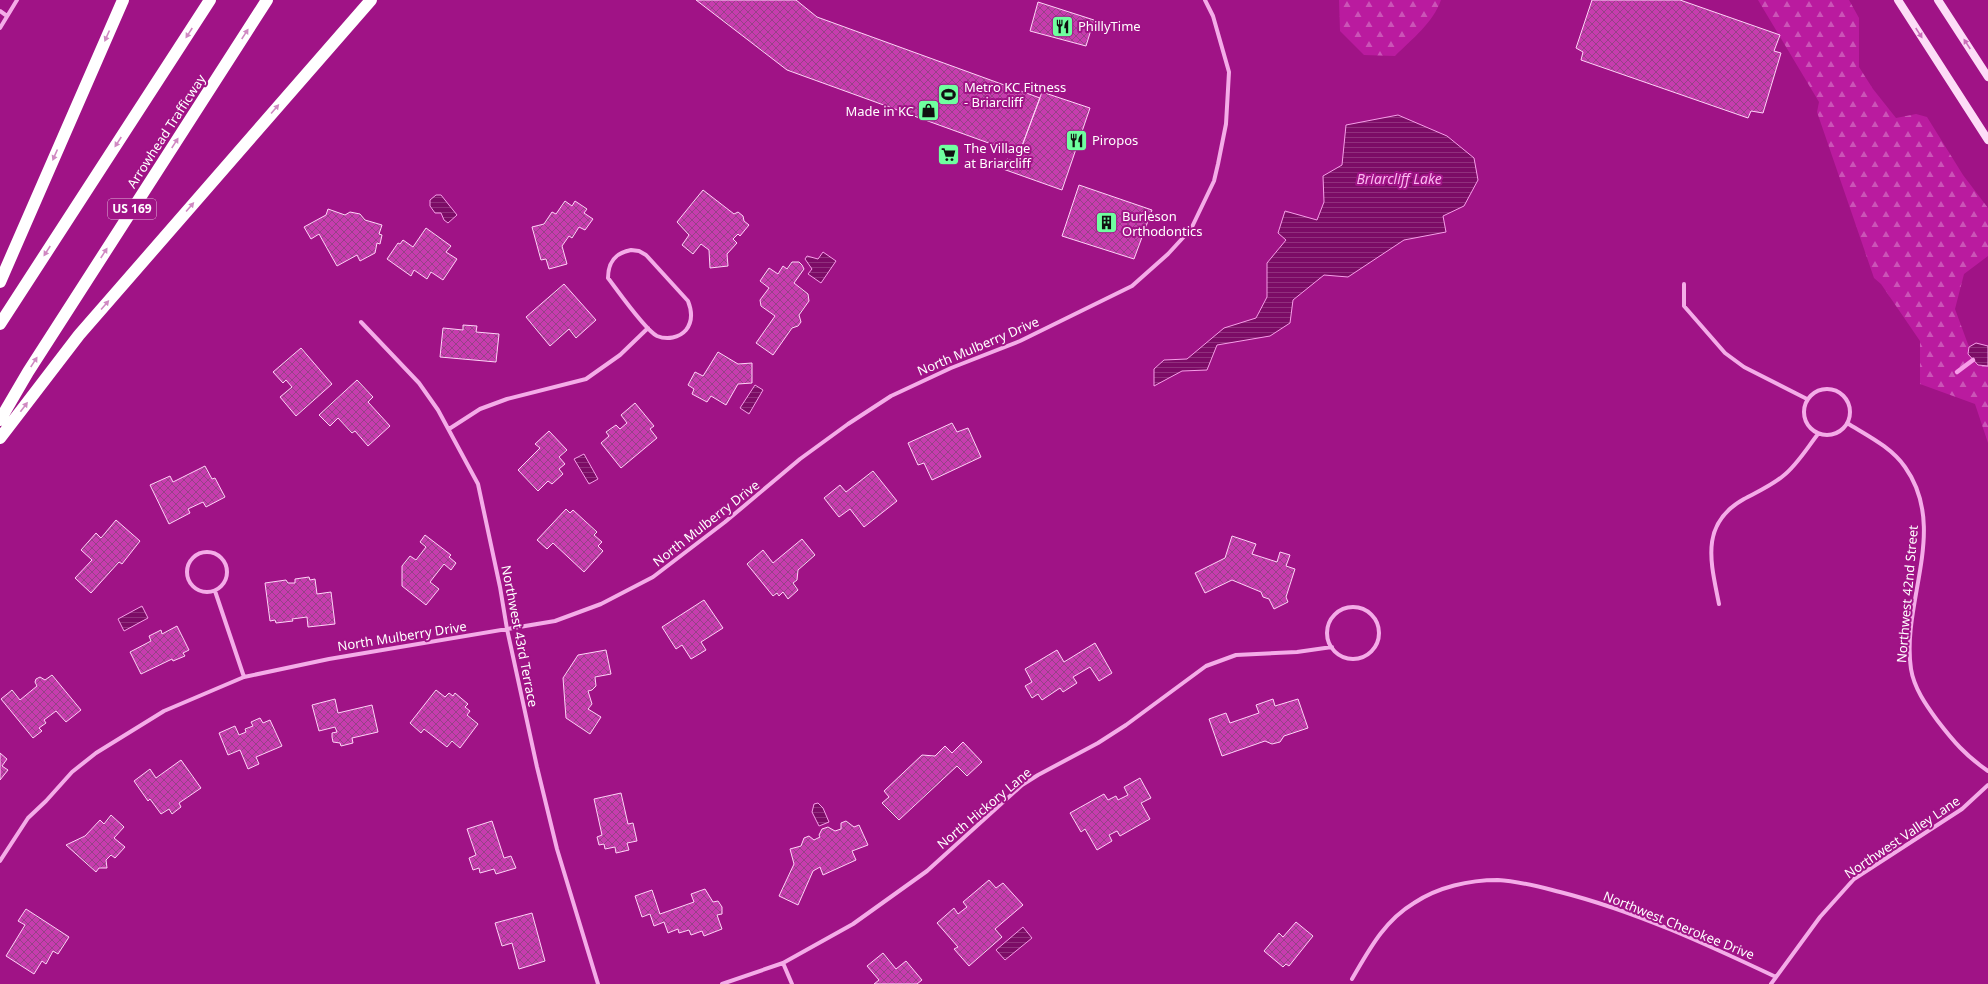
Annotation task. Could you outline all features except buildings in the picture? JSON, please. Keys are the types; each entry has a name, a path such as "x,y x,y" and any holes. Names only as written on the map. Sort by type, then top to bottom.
{"highway":[{"path":"0,282 123,0"},
{"path":"0,324 210,0"},
{"name":"Arrowhead Trafficway","path":"0,420 28,372 266,0"},
{"path":"0,438 79,335 371,0"}],"main road":[{"path":"1898,0 1988,140"},
{"path":"1938,0 1988,77"}],"street":[{"path":"0,28 17,0"},
{"name":"North Mulberry Drive","path":"0,861 28,818 72,772 96,753 164,711 244,677 329,659 555,622 601,604 653,577 725,522 800,459 869,409 914,384 1034,334 1132,286 1179,243 1191,229 1214,181 1220,157 1228,106 1229,72 1213,16 1205,0"},
{"path":"0,11 7,16"},
{"path":"623,251 639,251 646,255 688,302 691,309 689,325 679,335 665,338 658,336 648,328 608,278 610,262 616,255 623,251"},
{"path":"1684,284 1684,306 1724,353 1744,368 1807,399"},
{"name":"Northwest 43rd Terrace","path":"361,322 419,383 448,429 478,484 499,580 507,629 557,849 598,984"},
{"path":"448,429 480,409 507,399 586,379 620,355 648,328"},
{"path":"1819,390 1835,390 1847,400 1850,408 1848,423 1838,433 1825,435 1818,434 1812,430 1804,419 1803,412 1807,399 1819,390"},
{"name":"Northwest 42nd Street","path":"1848,423 1892,452 1905,467 1916,486 1925,531 1912,632 1911,670 1916,686 1926,704 1955,745 1974,762 1988,771"},
{"path":"1719,604 1711,562 1710,546 1715,527 1728,511 1743,500 1765,489 1784,476 1818,434"},
{"path":"212,552 224,561 228,575 221,587 215,591 206,593 199,591 189,582 186,572 188,564 198,554 212,552"},
{"path":"215,591 244,677"},
{"path":"1351,607 1360,608 1375,618 1380,634 1378,642 1368,655 1360,659 1344,658 1336,654 1332,647 1327,639 1327,630 1335,614 1342,609 1351,607"},
{"name":"North Hickory Lane","path":"722,984 783,962 853,924 927,870 1022,785 1038,774 1098,743 1126,725 1206,666 1236,655 1298,652 1332,647"},
{"name":"Northwest Valley Lane","path":"1771,984 1820,917 1854,879 1962,809 1988,785"},
{"name":"Northwest Cherokee Drive","path":"1352,979 1377,937 1392,920 1414,902 1438,890 1474,881 1498,880 1527,884 1599,902 1663,926 1776,977"},
{"path":"783,962 792,984"}],"green space":[{"path":"1339,0 1441,0 1433,16 1415,37 1395,56 1364,55 1340,31"},
{"path":"1758,0 1849,0 1859,18 1859,67 1873,89 1896,118 1916,114 1927,117 1963,175 1988,208 1988,256 1964,274 1955,309 1969,347 1968,354 1978,365 1988,366 1988,443 1975,404 1920,384 1920,341 1881,284 1874,278 1817,112 1819,102"}],"water":[{"name":"Briarcliff Lake","path":"1398,115 1447,136 1474,158 1478,180 1464,206 1443,216 1446,232 1404,240 1348,277 1324,275 1293,300 1290,323 1270,336 1217,345 1207,370 1182,371 1154,386 1154,369 1164,360 1187,359 1224,328 1256,318 1267,297 1267,263 1286,240 1278,233 1285,211 1317,220 1324,202 1323,176 1342,165 1346,125"},
{"path":"436,195 441,195 457,215 448,223 444,220 441,213 435,213 430,206 430,200"},
{"path":"823,252 836,261 821,283 808,274 812,269 805,259 807,256 818,259"},
{"path":"1976,343 1988,346 1988,366 1978,365 1968,354 1969,347"},
{"path":"755,385 763,390 749,414 740,408"},
{"path":"584,454 598,479 589,484 574,459"},
{"path":"142,606 148,618 124,631 118,619"},
{"path":"818,803 823,808 829,822 819,826 812,812 814,804"},
{"path":"1023,927 1032,938 1005,960 996,950"}],"waterway":[{"path":"1957,372 1973,360"}],"place":[{"name":"PhillyTime","path":"1062,26"},
{"name":"Metro KC Fitness - Briarcliff","path":"948,94"},
{"name":"Made in KC","path":"929,111"},
{"name":"Piropos","path":"1076,140"},
{"name":"The Village at Briarcliff","path":"948,155"},
{"name":"Burleson Orthodontics","path":"1107,223"}]}
